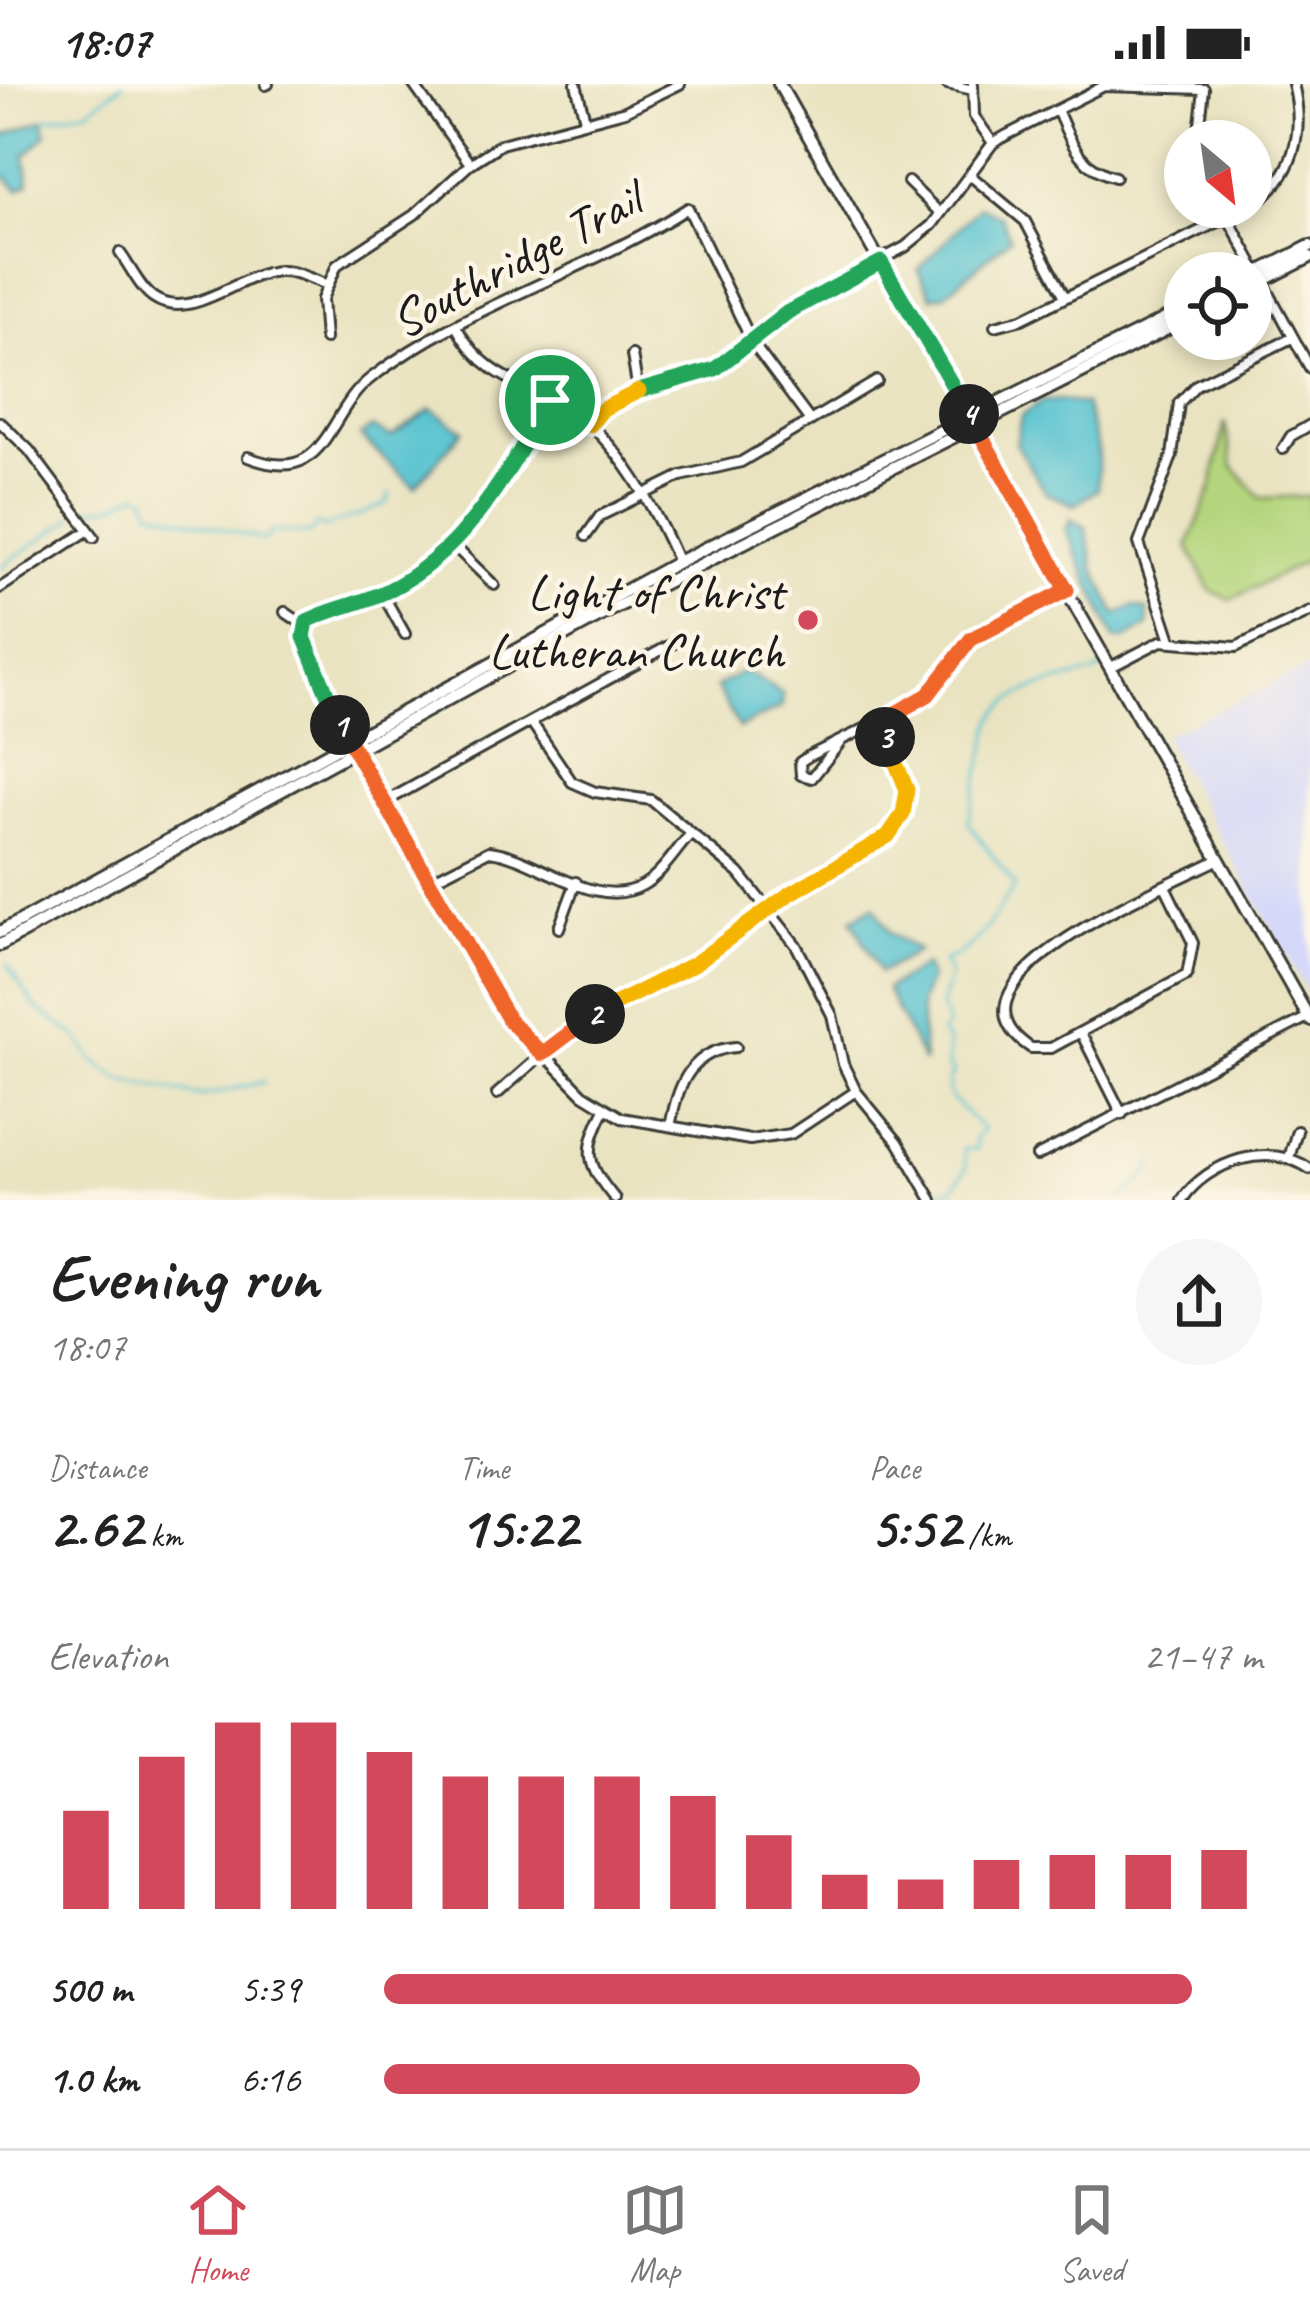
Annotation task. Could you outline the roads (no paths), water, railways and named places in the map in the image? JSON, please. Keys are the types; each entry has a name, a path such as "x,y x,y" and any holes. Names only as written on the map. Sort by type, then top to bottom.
{"street":[{"path":"413,84 470,164"},
{"path":"576,84 585,120"},
{"path":"325,339 325,284 337,265 414,215 470,164 501,143 641,105 680,84"},
{"path":"778,84 1309,1018 1037,1156"},
{"path":"947,84 973,87 974,116 994,143"},
{"path":"1272,188 1296,146 1301,118 1293,84"},
{"path":"590,425 603,409 638,391 715,369 788,312 881,262 932,225 994,143 1104,86 1204,87 1200,120"},
{"path":"1057,110 1089,170 1114,177"},
{"path":"971,176 1024,221 1065,297"},
{"path":"908,182 940,213"},
{"name":"Southridge Trail","path":"248,457 265,464 301,462 330,435 369,379 688,208 752,344 808,418"},
{"path":"995,326 1003,328 1206,228"},
{"path":"1272,269 1310,246"},
{"path":"120,253 151,297 172,306 196,302 252,275 285,270 325,284"},
{"path":"1272,272 1310,257"},
{"path":"1272,305 1310,368"},
{"path":"0,932 1164,319"},
{"path":"458,328 482,365 590,425 641,494 679,562"},
{"path":"0,945 679,562 1164,330"},
{"path":"1171,640 1139,543 1172,456 1179,403 1196,385 1292,338"},
{"path":"632,356 638,391"},
{"path":"586,536 600,516 641,494 680,476 741,462 877,381"},
{"path":"304,625 382,593 452,544 494,494 550,400"},
{"path":"0,422 29,450 92,533 0,588"},
{"path":"1283,449 1291,436 1310,425"},
{"path":"452,544 494,585"},
{"path":"843,740 812,778 801,776 800,762 928,695 971,639 1067,590"},
{"path":"382,593 405,634"},
{"path":"285,612 304,625 310,655 351,746 501,1010 604,1111 750,1140 777,1138 812,1123 856,1091"},
{"path":"1111,667 1171,640 1236,647 1310,612"},
{"path":"383,803 674,644"},
{"path":"532,723 572,782 595,792 639,795 739,873 822,992 856,1091 898,1142 932,1200"},
{"path":"497,1094 577,1024 694,964 768,909 878,843 900,821 907,790 878,723"},
{"path":"428,882 489,851 610,893 639,887 689,836"},
{"path":"1166,889 1192,944 1187,975 1051,1048 1031,1048 1019,1041 1004,1018 1012,988 1040,952 1220,859"},
{"path":"559,928 576,882"},
{"path":"1081,1034 1122,1114"},
{"path":"671,1122 685,1074 704,1057 736,1047"},
{"path":"604,1111 588,1144 588,1159 592,1173 615,1199"},
{"path":"1289,1158 1297,1131"},
{"path":"1182,1200 1204,1177 1244,1158 1289,1158 1310,1169"}],"water":[{"path":"44,119 46,135 25,156 29,184 19,190 0,171 0,137"},
{"path":"979,206 1000,216 1010,238 944,295 932,297 918,270"},
{"path":"1043,401 1085,405 1098,449 1098,489 1075,505 1046,493 1016,445 1021,416"},
{"path":"431,409 463,430 415,487 360,436 372,427 391,437"},
{"path":"1070,519 1086,527 1094,568 1116,614 1134,606 1147,610 1148,626 1124,640 1115,639 1066,531"},
{"path":"744,671 783,694 782,707 739,728 716,687"},
{"path":"874,906 890,933 918,951 880,973 852,919"},
{"path":"925,965 930,978 920,1003 924,1063 886,989"}],"waterway":[{"path":"44,119 88,110 123,84"},
{"path":"83,510 113,506 138,493 147,497 151,510 265,540 272,531 309,534 318,524 324,528 388,502 389,493"},
{"path":"0,567 74,517"},
{"path":"939,1190 953,1189 966,1168 963,1149 976,1149 976,1136 984,1130 950,1097 948,1080 954,1072 948,1068 948,1043 941,1033 948,1025 941,1006 950,975 943,961 977,940 1015,886 968,822 992,722 1024,693 1097,672 1102,666"},
{"path":"7,965 36,1008 77,1037 93,1060 120,1080 201,1096 264,1082"},
{"path":"1120,1200 1146,1177 1154,1162"}],"place":[{"name":"Light of Christ Lutheran Church","path":"808,620"}]}
